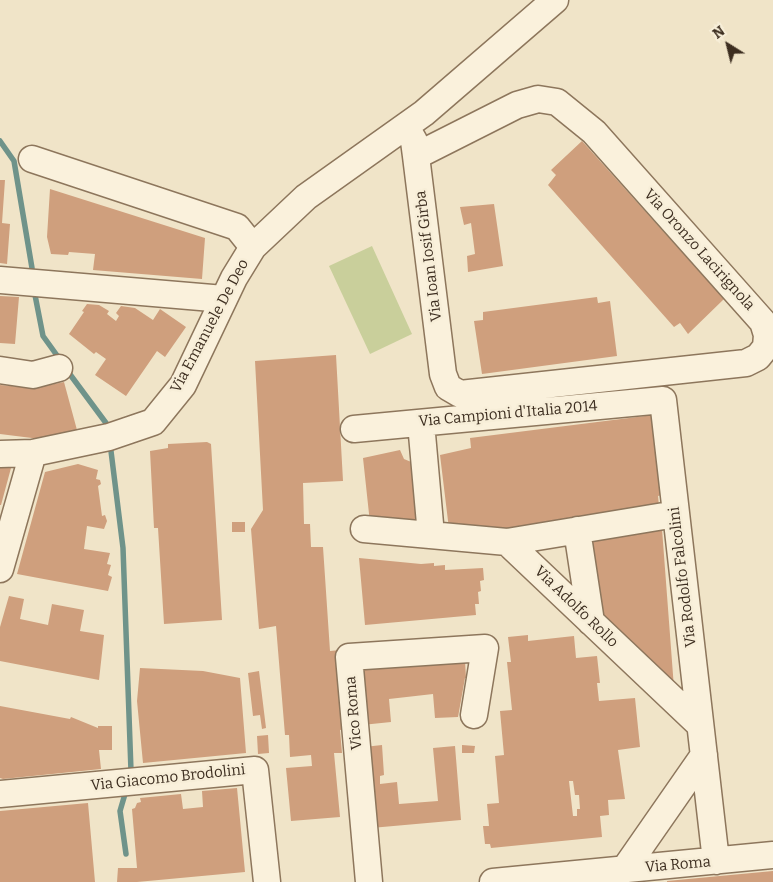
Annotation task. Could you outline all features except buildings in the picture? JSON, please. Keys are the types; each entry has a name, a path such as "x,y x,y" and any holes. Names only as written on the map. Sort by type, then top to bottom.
{"street":[{"name":"Via Emanuele De Deo","path":"0,454 33,453 109,437 153,422 183,385 234,278 253,248 306,197 424,114 555,0"},
{"name":"Via Oronzo Lacirignola","path":"416,156 517,105 538,99 557,102 594,132 763,322 767,335 766,347 758,357 746,363 460,394 448,387"},
{"name":"Via Ioan Iosif Girba","path":"406,127 414,141 443,374 448,387"},
{"path":"32,159 237,227 253,248"},
{"path":"0,280 224,299"},
{"path":"0,370 33,374 59,368"},
{"name":"Via Campioni d'Italia 2014","path":"354,429 663,400"},
{"name":"Via Rodolfo Falcolini","path":"663,400 716,861"},
{"path":"421,423 431,535"},
{"path":"0,569 33,453"},
{"path":"364,528 507,542 676,514"},
{"path":"577,530 591,622"},
{"name":"Via Adolfo Rollo","path":"507,542 700,725"},
{"name":"Vico Roma","path":"369,882 349,657 485,648 474,715"},
{"path":"636,873 704,755"},
{"name":"Via Giacomo Brodolini","path":"0,794 255,770 268,882"},
{"name":"Via Roma","path":"493,882 636,873 773,855"}],"green space":[{"path":"372,246 412,334 370,354 329,266"}],"waterway":[{"path":"0,141 14,161 32,268"},
{"path":"35,295 43,336 61,361"},
{"path":"66,369 106,423 108,432"},
{"path":"110,443 123,548 131,771"},
{"path":"125,794 120,811 126,854"}]}
